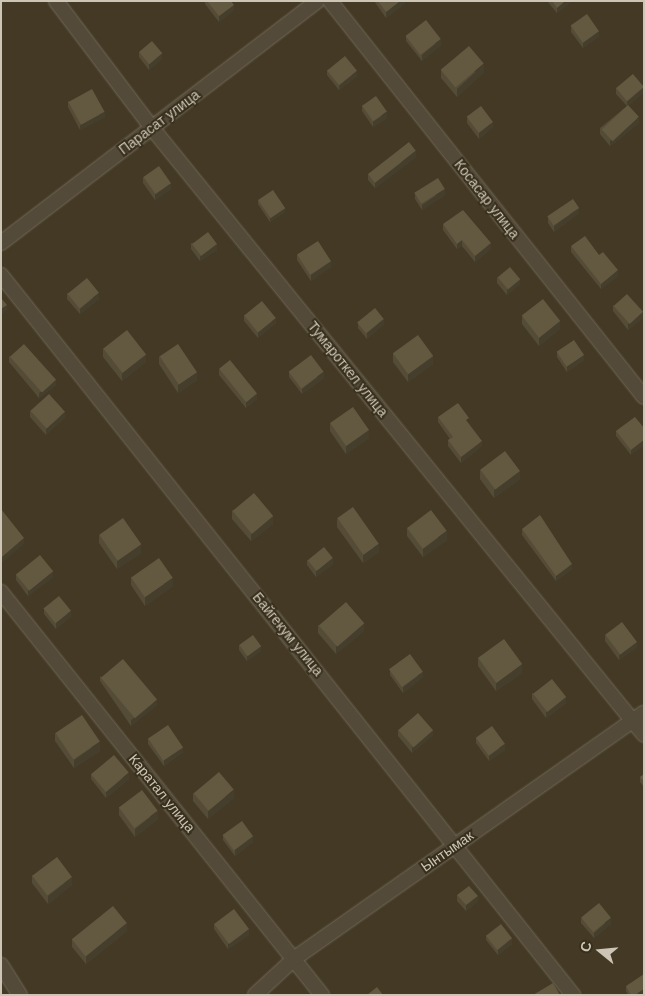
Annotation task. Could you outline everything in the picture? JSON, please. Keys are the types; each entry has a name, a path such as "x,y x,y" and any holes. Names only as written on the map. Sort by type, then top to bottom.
{"street":[{"name":"Тумароткел улица","path":"56,1 152,128 638,717 644,735"},
{"name":"Парасат улица","path":"1,243 317,1"},
{"name":"Косасар улица","path":"330,1 644,397"},
{"name":"Байгекум улица","path":"1,274 456,845 573,995"},
{"name":"Каратал улица","path":"1,592 295,958 322,995"},
{"name":"Ынтымак","path":"255,995 295,958 638,717"},
{"path":"1,965 20,995"}],"building":[{"path":"207,1 231,1 234,5 219,16"},
{"path":"378,1 400,1 386,12"},
{"path":"552,1 565,1 557,8"},
{"path":"587,14 599,31 583,43 571,25"},
{"path":"426,20 441,39 420,55 406,36"},
{"path":"152,41 162,53 149,64 139,52"},
{"path":"469,46 484,64 455,87 441,70"},
{"path":"345,56 357,71 339,85 327,70"},
{"path":"633,74 644,87 627,101 616,88"},
{"path":"92,89 105,112 81,125 68,102"},
{"path":"376,96 387,112 373,121 362,106"},
{"path":"628,105 639,117 613,141 602,130"},
{"path":"481,106 493,122 479,133 467,117"},
{"path":"409,142 416,151 375,183 368,174"},
{"path":"159,166 171,183 155,194 143,177"},
{"path":"438,178 445,189 421,204 414,193"},
{"path":"273,190 285,208 270,218 258,200"},
{"path":"573,199 579,208 553,225 547,216"},
{"path":"463,210 491,243 475,256 462,240 457,244 443,224"},
{"path":"208,232 217,244 201,256 192,244"},
{"path":"585,236 599,255 603,252 618,270 601,284 571,246"},
{"path":"318,241 331,261 310,275 297,255"},
{"path":"510,267 520,279 508,290 498,277"},
{"path":"87,278 99,293 80,308 68,294"},
{"path":"627,294 643,312 630,324 614,306"},
{"path":"1,298 7,305 1,309"},
{"path":"543,299 560,321 539,338 522,316"},
{"path":"262,301 276,318 258,333 244,315"},
{"path":"375,308 384,319 366,333 357,322"},
{"path":"127,330 146,354 122,373 103,348"},
{"path":"418,335 433,356 408,374 393,353"},
{"path":"574,340 584,355 567,367 557,352"},
{"path":"24,344 56,380 42,392 10,357"},
{"path":"178,344 197,372 179,384 160,356"},
{"path":"311,355 324,372 301,389 289,372"},
{"path":"230,360 257,393 246,402 219,369"},
{"path":"49,394 65,412 46,429 30,411"},
{"path":"458,403 469,418 466,420 482,441 461,457 448,440 453,437 438,417"},
{"path":"353,407 369,430 346,446 330,423"},
{"path":"635,417 644,428 644,440 631,450 616,431"},
{"path":"505,451 520,471 495,490 480,470"},
{"path":"254,493 273,516 252,534 233,511"},
{"path":"353,507 379,544 363,555 337,518"},
{"path":"1,509 24,538 2,557 1,556"},
{"path":"431,510 447,531 423,549 407,528"},
{"path":"540,515 572,564 556,576 522,529"},
{"path":"123,518 141,544 118,561 99,535"},
{"path":"324,547 333,558 316,571 308,560"},
{"path":"40,555 53,571 29,591 16,575"},
{"path":"159,558 173,578 145,597 131,578"},
{"path":"59,596 71,611 55,623 43,609"},
{"path":"346,602 364,623 337,647 319,626"},
{"path":"622,622 637,642 620,655 605,635"},
{"path":"253,635 261,646 247,656 239,645"},
{"path":"504,639 522,664 496,683 478,658"},
{"path":"410,654 423,672 402,687 389,669"},
{"path":"123,659 157,700 135,718 101,678"},
{"path":"552,679 566,697 547,712 533,694"},
{"path":"418,713 433,730 413,747 398,730"},
{"path":"82,715 100,742 73,759 55,733"},
{"path":"168,725 183,747 163,761 148,738"},
{"path":"492,726 505,744 489,756 476,738"},
{"path":"114,755 129,773 106,792 91,774"},
{"path":"219,772 234,790 209,811 194,793"},
{"path":"644,774 644,782 640,777"},
{"path":"142,790 158,811 134,828 119,807"},
{"path":"242,821 253,836 234,850 223,835"},
{"path":"57,857 72,877 47,896 32,876"},
{"path":"469,886 478,896 466,905 457,895"},
{"path":"599,903 611,918 593,932 581,917"},
{"path":"113,906 127,923 86,956 72,939"},
{"path":"234,909 249,929 229,944 214,924"},
{"path":"501,924 512,938 497,950 486,936"},
{"path":"644,974 644,989 635,995 631,995 626,986"},
{"path":"553,983 560,995 533,995"},
{"path":"377,987 383,995 367,995"}]}
